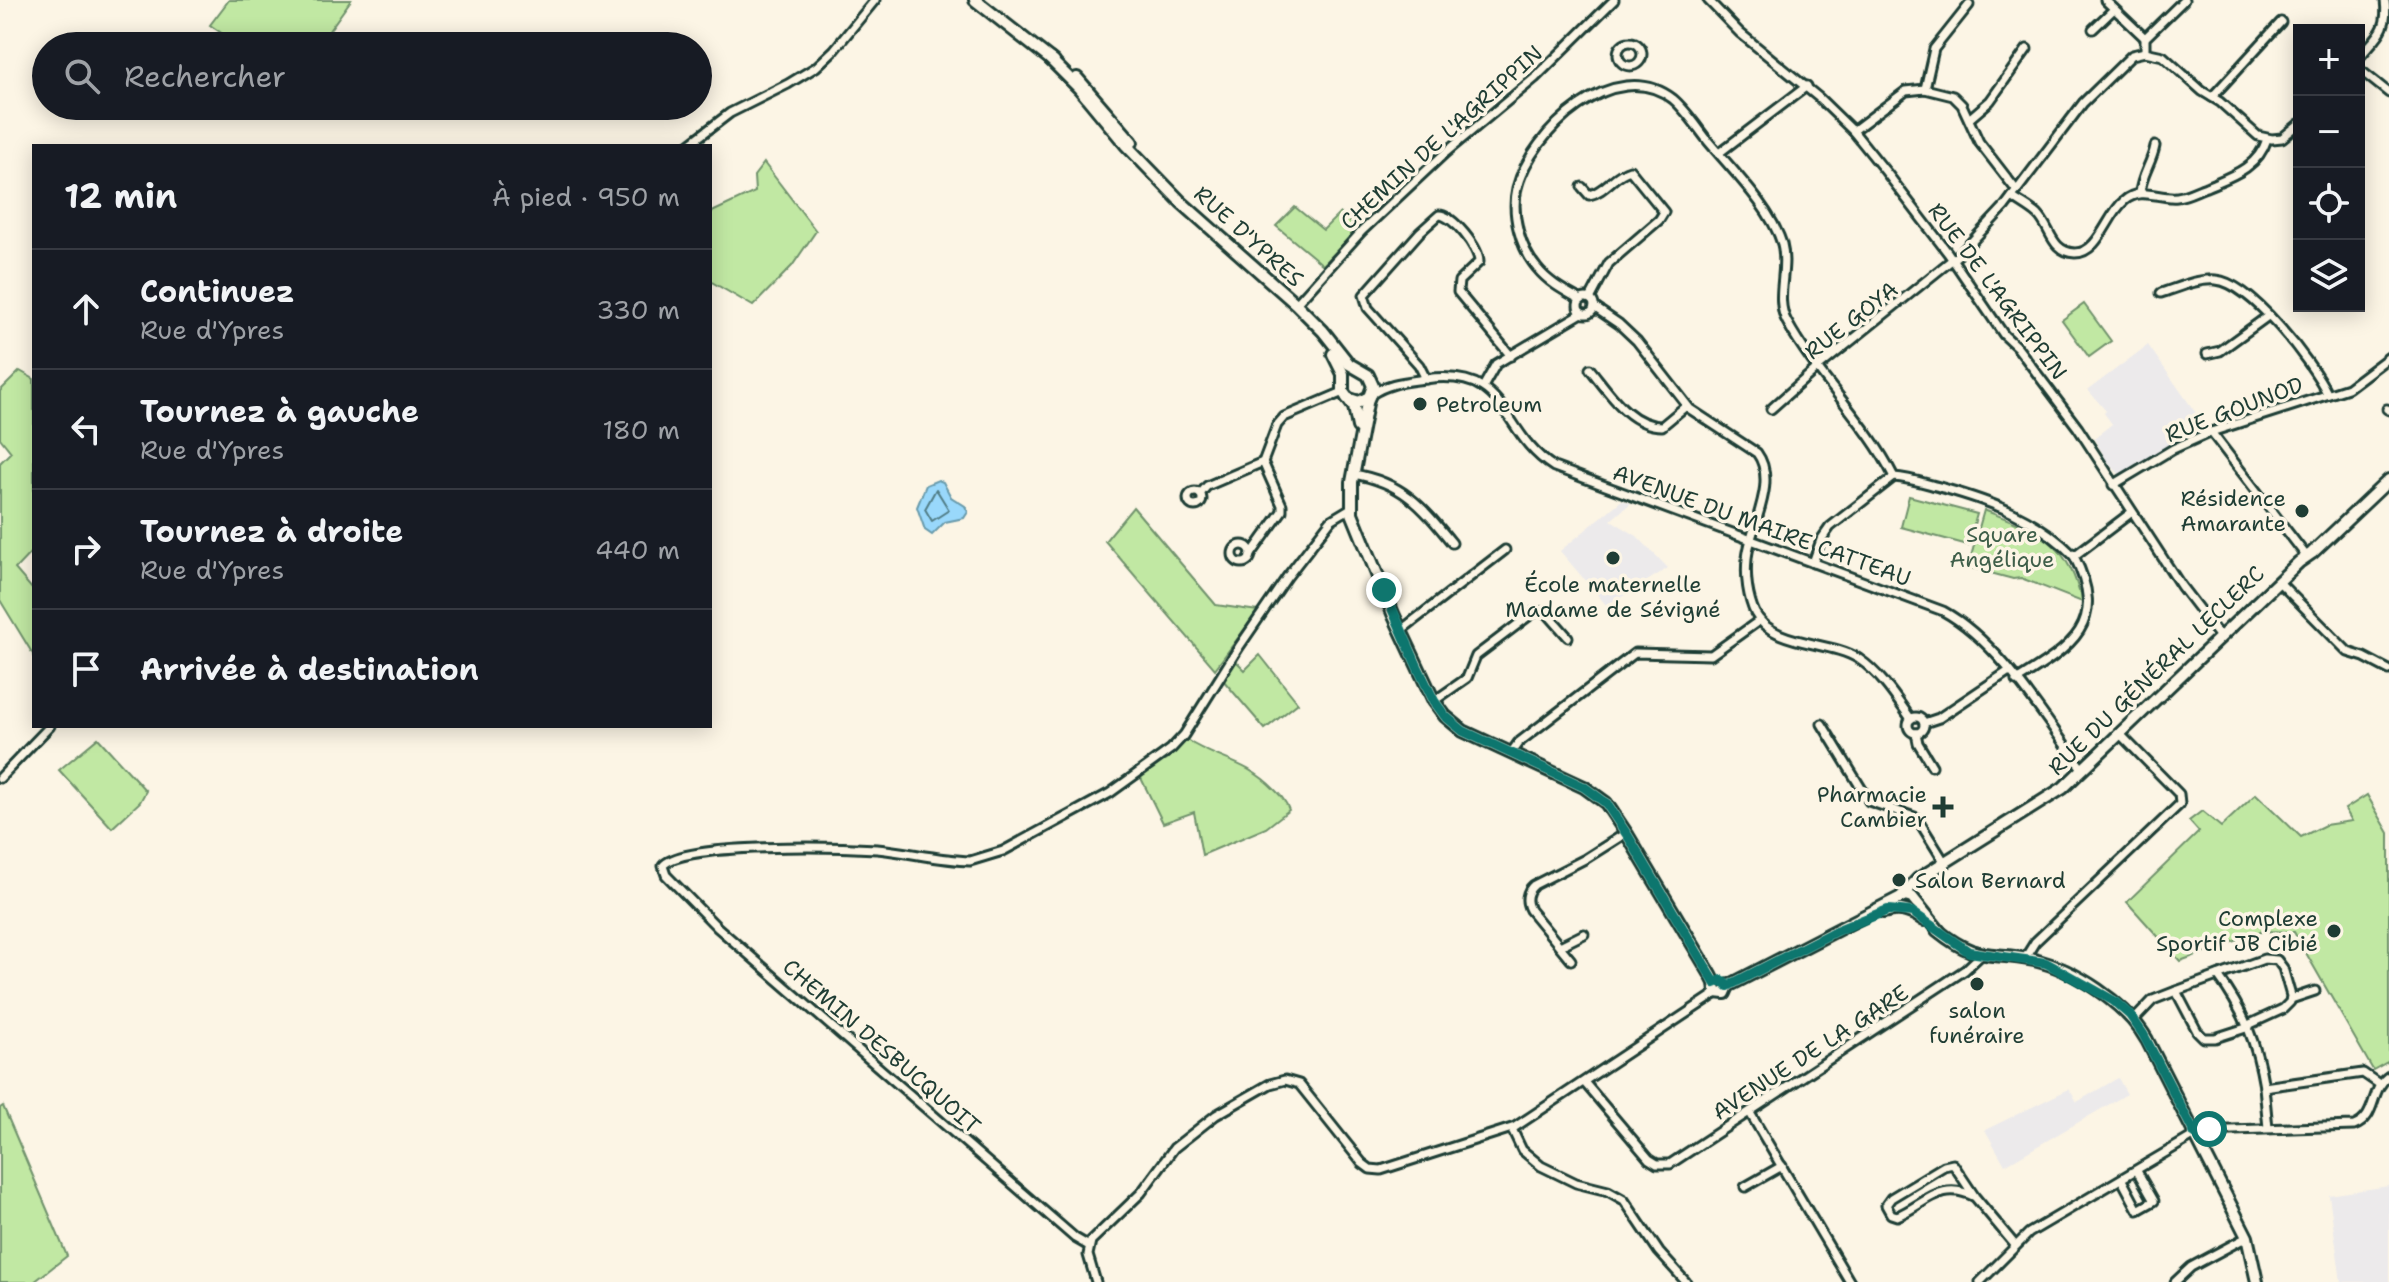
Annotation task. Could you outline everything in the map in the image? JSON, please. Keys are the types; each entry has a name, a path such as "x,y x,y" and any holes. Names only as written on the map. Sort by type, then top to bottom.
{"main road":[{"name":"RUE D'YPRES","path":"975,0 1083,83 1162,182 1296,304 1349,364 1366,375"},
{"name":"RUE D'YPRES","path":"1311,319 1337,360 1344,391 1357,418 1358,444"},
{"path":"1351,373 1366,375 1373,386 1369,397 1359,402 1344,391 1351,373"},
{"name":"RUE D'YPRES","path":"1369,397 1353,474 1351,508 1400,631 1434,701 1445,716 1463,731 1589,790 1606,803 1716,988"},
{"name":"RUE DU GÉNÉRAL LECLERC","path":"1907,902 1914,882 2055,794 2083,770 2220,637 2388,482"},
{"path":"1716,988 1722,980 1728,986 1836,931 1907,902 1964,950 1981,955 2025,958 2046,963 2071,975 2114,1001 2134,1020 2147,1040 2247,1237 2257,1282"}],"street":[{"path":"690,144 730,113 816,67 875,0"},
{"name":"CHEMIN DE L'AGRIPPIN","path":"1296,304 1383,211 1445,153 1528,84 1614,0"},
{"name":"RUE DE L'AGRIPPIN","path":"1708,0 1740,33 1807,86 1853,131 1953,260 2004,335 2017,347 2078,428 2184,590 2220,637"},
{"path":"2105,0 2145,38"},
{"path":"2365,51 2387,26 2385,0"},
{"path":"2182,1 2145,38 2145,52 2163,56 2254,133 2267,139 2286,136 2293,130"},
{"path":"1925,89 1934,49 1969,5"},
{"path":"2093,29 2114,9"},
{"path":"2212,97 2281,22"},
{"path":"1969,119 1990,101 2027,49"},
{"name":"RUE GOYA","path":"1771,409 1816,369 1953,260 1988,226 2094,91 2128,57 2145,52"},
{"path":"1630,66 1630,85"},
{"path":"2365,74 2389,93"},
{"path":"1911,719 1883,681 1860,660 1837,650 1776,633 1760,620 1750,600 1747,560 1764,486 1761,459 1757,453 1701,419 1686,406 1637,341 1612,318 1549,280 1529,257 1519,229 1516,190 1533,155 1572,111 1602,92 1630,85 1650,88 1671,98 1750,191 1781,243 1783,314 1816,369 1872,442 1894,477 1978,498 2012,511 2047,531 2074,556 2088,587 2088,606 2083,625 2065,649 2016,681"},
{"path":"1719,153 1807,86"},
{"path":"1853,131 1899,95 1915,89 1953,96 1962,105 1979,142 2014,194 2040,217 2056,244 2075,253 2093,246 2120,205 2130,197 2140,193 2177,197 2235,175 2258,158 2267,139"},
{"path":"2140,193 2155,146"},
{"path":"1369,397 1395,383 1426,379 1462,377 1483,387 1494,366 1582,313 1590,313 1588,302 1609,263 1659,220 1664,212 1630,170 1623,172 1597,194 1589,195 1582,187"},
{"path":"1426,379 1419,365 1368,308 1364,295 1439,215 1451,218 1479,253 1479,262 1459,281 1458,292 1511,356"},
{"path":"2161,293 2200,281 2220,280 2239,289 2268,316 2310,364 2327,393"},
{"path":"1582,313 1578,306 1588,302"},
{"path":"2207,354 2220,351 2268,316"},
{"name":"RUE GOUNOD","path":"2113,485 2173,449 2211,432 2348,388 2389,357"},
{"path":"1590,369 1625,411 1652,425 1662,426 1686,406"},
{"path":"1366,375 1395,383"},
{"name":"AVENUE DU MAIRE CATTEAU","path":"1483,387 1540,457 1554,467 1943,611 1978,635 2083,770"},
{"path":"1250,556 1282,511 1263,462 1277,425 1284,417 1344,391"},
{"path":"2211,432 2307,557"},
{"path":"1200,494 1207,486 1263,462"},
{"path":"1353,474 1376,478 1398,487 1452,543"},
{"path":"1813,563 1821,540 1833,524 1894,477"},
{"name":"CHEMIN DESBUCQUOIT","path":"1089,1246 1075,1238 717,927 666,875 663,869 665,863 682,855 770,848 876,849 970,861 1010,848 1110,793 1176,744 1295,567 1331,520 1351,508"},
{"path":"2074,556 2132,512"},
{"path":"1400,631 1505,550"},
{"path":"2279,582 2348,652 2389,670"},
{"path":"1434,701 1467,678 1476,656 1534,612 1546,612 1568,637"},
{"path":"1511,753 1518,743 1631,655 1644,651 1711,655 1760,620"},
{"path":"1924,723 1939,718 2009,671"},
{"path":"1911,719 1919,717 1924,723 1923,730 1916,733"},
{"path":"1911,719 1908,726 1916,733 1918,743 1932,766"},
{"path":"1822,724 1869,801 1917,818 1940,866"},
{"path":"0,778 48,728"},
{"path":"2025,958 2035,942 2180,804 2179,794 2120,734"},
{"path":"1571,960 1530,910 1527,902 1529,891 1536,884 1585,859 1626,833"},
{"path":"1560,946 1584,934"},
{"name":"AVENUE DE LA GARE","path":"1584,1082 1653,1162 1674,1163 1965,970 1981,955"},
{"path":"2134,1020 2153,1000 2264,959 2274,959 2283,968 2291,999"},
{"path":"2218,976 2235,1000 2258,1051 2268,1128"},
{"path":"1096,1282 1089,1261 1089,1246 1097,1233 1141,1193 1179,1144 1216,1115 1280,1081 1299,1084 1355,1155 1374,1171 1512,1129 1716,988"},
{"path":"2176,991 2197,1031 2204,1038 2215,1038 2248,1026 2283,1009 2291,999 2315,991"},
{"path":"2264,1087 2363,1073 2379,1084"},
{"path":"1980,1282 2029,1233 2195,1134 2209,1129 2358,1125 2370,1114 2379,1084 2389,1076"},
{"path":"1750,1113 1850,1282"},
{"path":"1512,1129 1522,1150 1535,1162 1566,1179 1608,1191 1624,1200 1659,1252 1686,1282"},
{"path":"1975,1197 1957,1190 1942,1191 1897,1216 1891,1214 1886,1205 1891,1198 1951,1164 1957,1167 1975,1197 2015,1245"},
{"path":"1745,1187 1782,1166"},
{"path":"2122,1180 2138,1210 2154,1201 2137,1171"},
{"path":"2175,1282 2191,1267 2247,1237"}],"shaded area":[{"path":"2148,345 2207,429 2120,475 2107,461 2094,438 2112,424 2104,413 2106,411 2088,390"},
{"name":"École maternelle Madame de Sévigné","path":"1622,500 1631,503 1611,520 1637,536 1668,568 1607,606 1560,551"},
{"path":"2118,1078 2127,1094 2005,1165 1985,1130 2069,1089 2077,1102"},
{"path":"2389,1186 2389,1282 2341,1282 2329,1195"}],"green space":[{"path":"229,0 351,0 328,32 220,32 210,25"},
{"path":"764,163 816,231 792,266 753,306 712,282 712,212 755,192 754,176"},
{"path":"1295,207 1323,230 1340,213 1358,229 1323,265 1276,226"},
{"path":"2084,304 2111,341 2089,357 2062,320"},
{"path":"20,371 32,378 32,551 15,569 32,589 32,653 0,600 0,463 11,452 0,438 0,391"},
{"path":"1909,496 1977,514 1968,545 1901,527"},
{"path":"1133,507 1216,605 1258,611 1215,669 1105,541"},
{"name":"Square Angélique","path":"1984,510 2031,530 2055,547 2065,558 2079,591 2084,594 2082,602 2021,578 2013,579 1968,567"},
{"path":"1260,655 1298,703 1265,729 1223,680 1234,659 1245,670"},
{"path":"98,738 146,791 140,802 112,828 59,770"},
{"path":"1185,739 1253,772 1279,794 1289,810 1266,828 1202,855 1194,812 1163,823 1139,774"},
{"name":"Complexe Sportif JB Cibié","path":"2256,794 2301,837 2325,825 2352,821 2345,809 2367,795 2389,833 2389,1061 2373,1070 2294,932 2263,931 2180,961 2127,902 2199,832 2189,821 2202,811 2221,827"},
{"path":"3,1106 67,1256 34,1282 0,1282 0,1108"}],"water":[{"path":"938,480 968,512 964,518 945,522 932,535 925,530 917,507 926,485"}],"place":[{"name":"Petroleum","path":"1420,404"},
{"name":"Résidence Amarante","path":"2302,511"},
{"name":"École maternelle Madame de Sévigné","path":"1613,558"},
{"name":"Pharmacie Cambier","path":"1943,807"},
{"name":"Salon Bernard","path":"1899,880"},
{"name":"Complexe Sportif JB Cibié","path":"2334,931"},
{"name":"salon funéraire","path":"1977,984"}],"route":[{"path":"1384,590 1417,666 1445,716 1463,731 1584,787 1606,803 1715,983 1722,980 1728,986 1836,931 1888,910 1912,912 1969,952 2046,963 2114,1001 2138,1025 2195,1134 2209,1129"}]}
